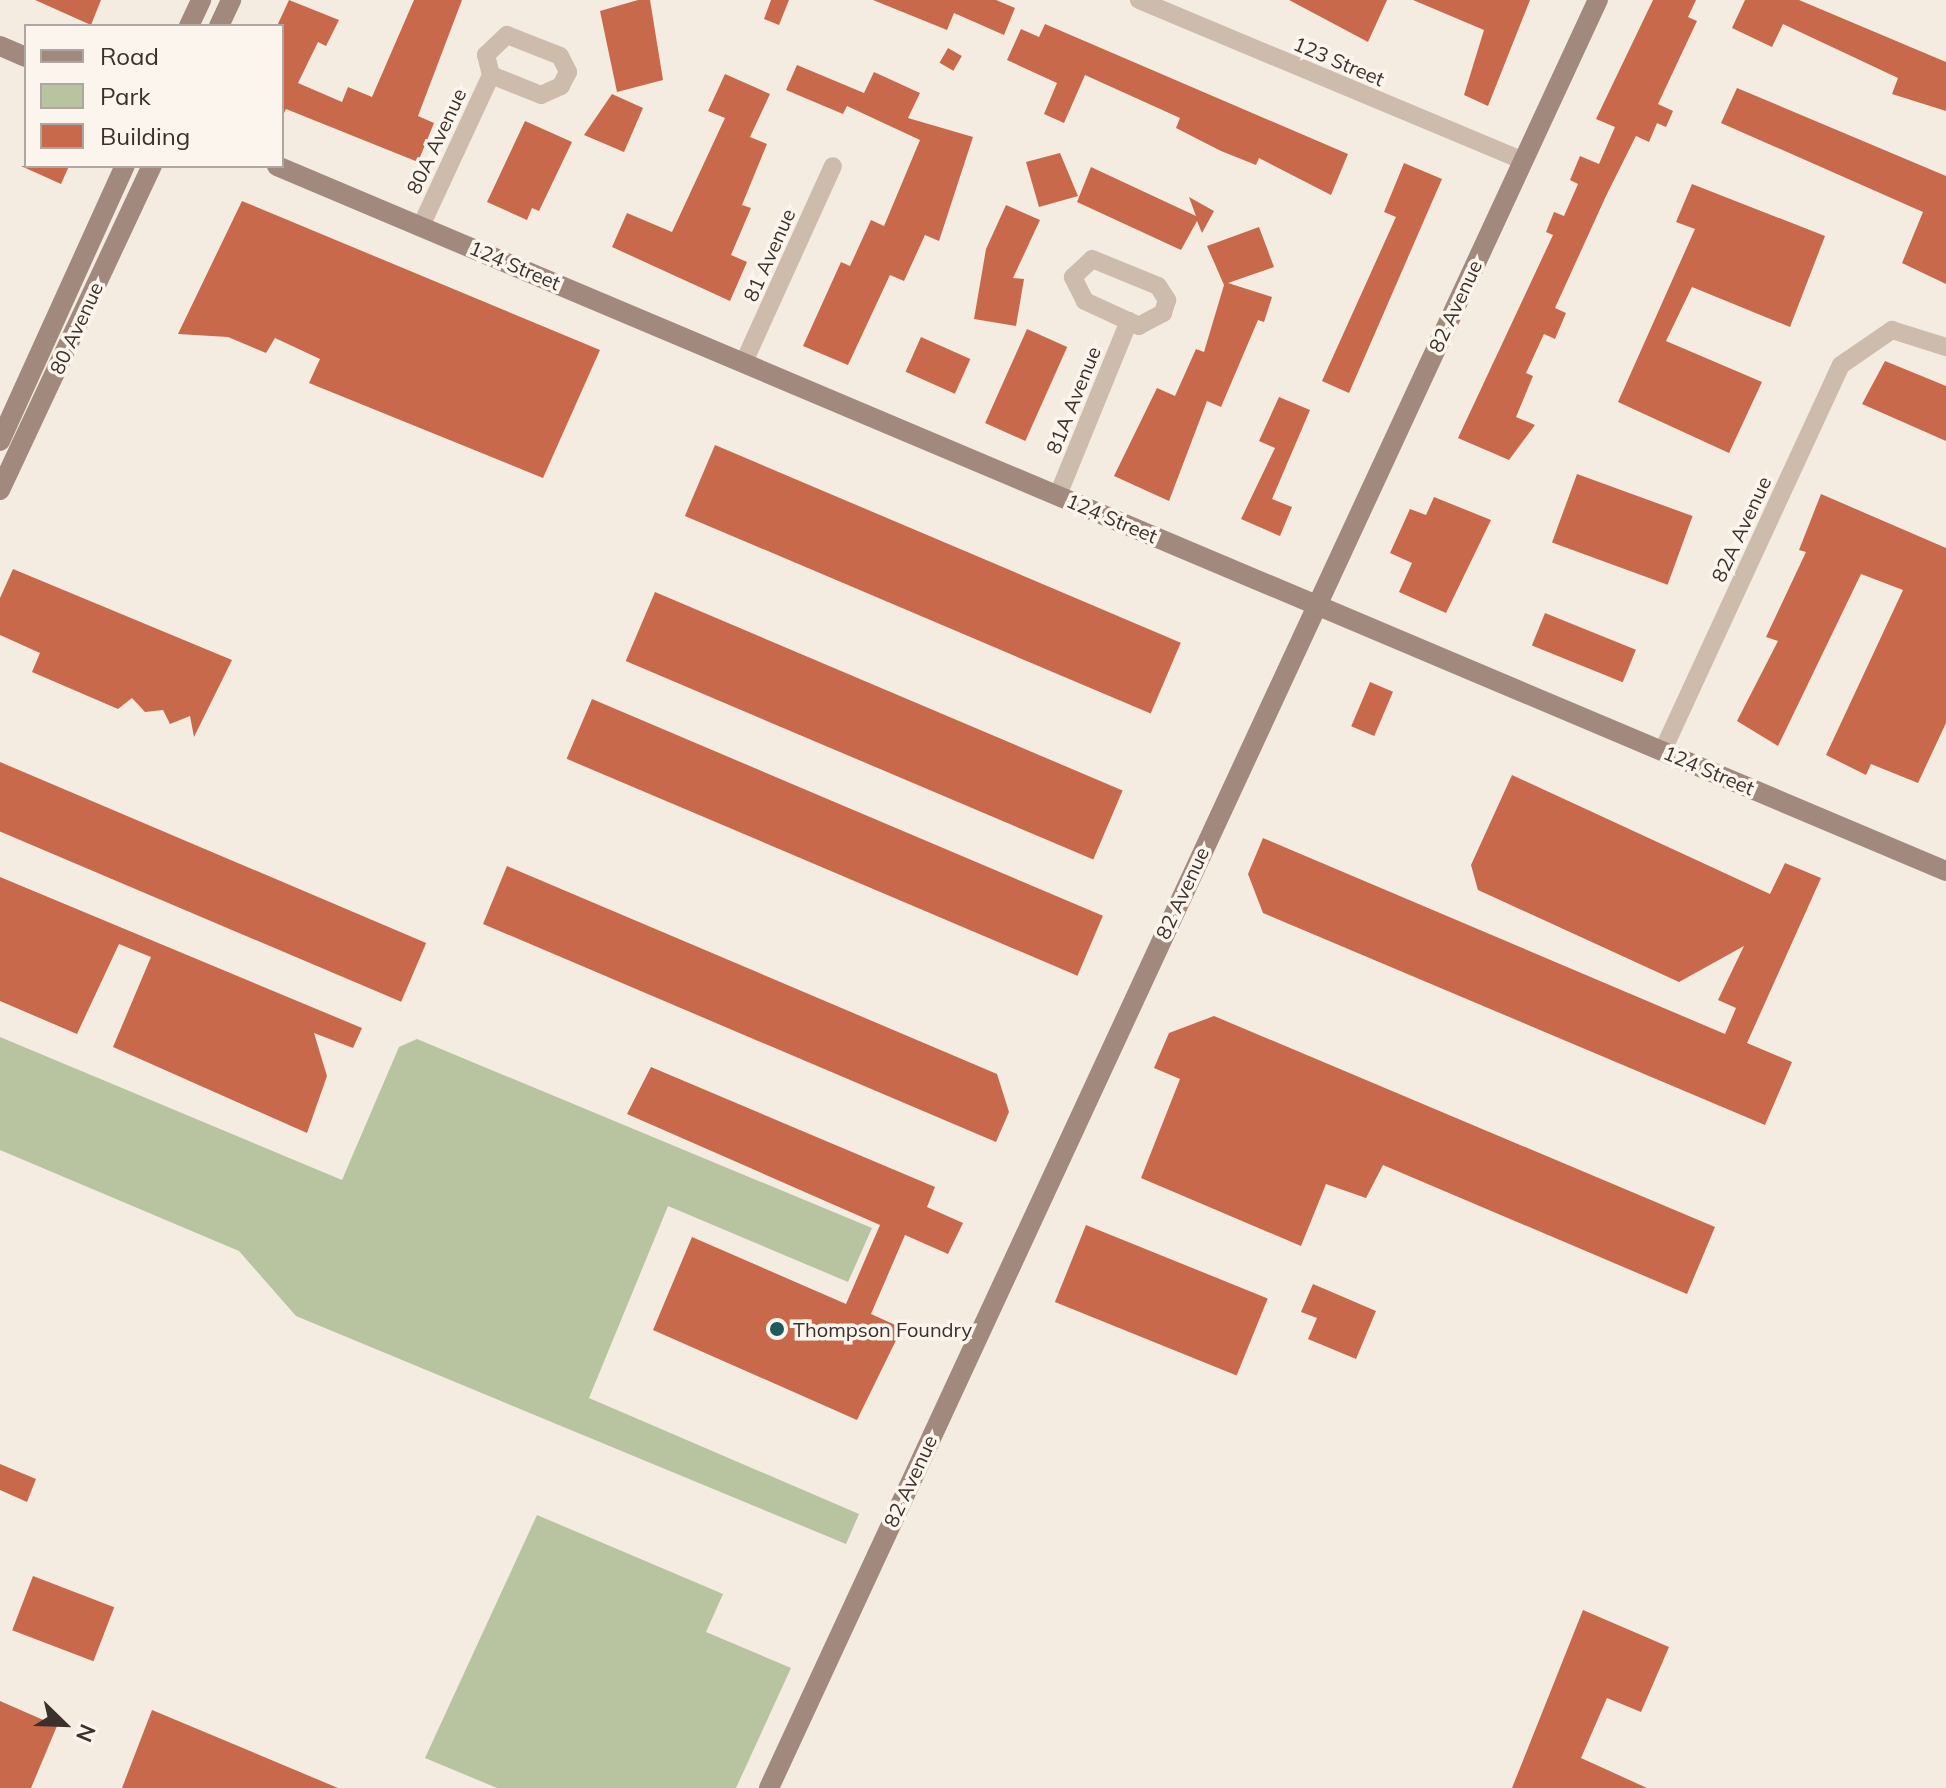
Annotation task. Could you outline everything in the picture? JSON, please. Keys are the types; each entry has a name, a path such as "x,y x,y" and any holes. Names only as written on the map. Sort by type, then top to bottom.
{"street":[{"path":"190,24 201,0"},
{"path":"220,24 231,0"},
{"name":"123 Street","path":"1139,0 1523,161"},
{"name":"82 Avenue","path":"769,1788 1598,0"},
{"path":"0,46 24,56"},
{"name":"80A Avenue","path":"421,226 491,75"},
{"name":"81 Avenue","path":"744,362 833,166"},
{"name":"80 Avenue","path":"0,441 124,168"},
{"name":"80 Avenue","path":"0,490 151,168"},
{"name":"124 Street","path":"282,168 1946,871"},
{"path":"1102,262 1166,293 1167,306 1151,324 1129,321 1080,298 1073,285 1082,264 1102,262"},
{"name":"81A Avenue","path":"1058,495 1129,321"},
{"name":"82A Avenue","path":"1663,750 1841,365 1873,337 1902,331 1946,347"}],"green space":[{"path":"0,1037 342,1180 399,1047 417,1039 872,1228 848,1282 668,1206 589,1398 859,1514 846,1544 296,1316 239,1251 0,1150"},
{"path":"537,1515 723,1594 706,1632 791,1668 736,1788 497,1788 425,1758"}],"building":[{"path":"35,0 101,0 89,24"},
{"path":"289,0 339,20 326,46 318,42 298,83 342,102 348,87 372,97 414,0 462,0 418,116 434,123 418,162 286,109 284,113 284,24 278,24"},
{"path":"638,0 650,0 663,80 617,92 600,11"},
{"path":"771,0 789,0 779,25 764,19"},
{"path":"873,0 996,0 1015,8 1004,35 954,13 947,30"},
{"path":"1289,0 1387,0 1368,42"},
{"path":"1413,0 1530,0 1488,106 1464,95 1484,30"},
{"path":"1653,0 1696,0 1688,17 1697,21 1658,104 1673,111 1666,127 1657,123 1649,142 1636,136 1606,196 1555,308 1566,313 1555,339 1544,334 1526,373 1533,376 1516,417 1535,425 1509,460 1458,438 1553,235 1546,232 1554,212 1564,216 1578,184 1570,180 1580,156 1599,164 1615,127 1596,119"},
{"path":"1745,0 1799,0 1946,62 1946,111 1892,94 1898,78 1783,24 1772,47 1732,28"},
{"path":"1045,24 1348,154 1331,195 1259,158 1256,165 1221,151 1176,128 1180,118 1085,75 1064,123 1044,114 1057,83 1007,60 1021,29 1039,37"},
{"path":"948,48 962,56 953,71 940,63"},
{"path":"797,65 864,93 874,72 920,93 908,118 973,137 939,241 925,235 904,281 890,275 848,365 803,346 841,262 850,266 871,220 884,226 920,140 847,106 843,114 786,90"},
{"path":"725,74 770,94 750,137 767,144 742,205 751,208 731,255 747,262 730,301 612,247 627,213 672,232 725,118 708,111"},
{"path":"1737,88 1946,176 1946,284 1902,263 1923,212 1721,123"},
{"path":"612,94 643,108 624,152 584,135"},
{"path":"525,121 572,142 539,211 532,208 527,220 487,202"},
{"path":"1060,153 1078,196 1039,207 1026,162"},
{"path":"1404,163 1442,179 1349,393 1322,381 1396,217 1384,212"},
{"path":"1091,167 1196,216 1189,197 1214,211 1202,233 1197,221 1181,250 1077,202"},
{"path":"25,168 68,168 61,184"},
{"path":"1692,184 1825,236 1790,327 1692,287 1666,341 1762,382 1729,453 1618,402 1695,229 1676,222"},
{"path":"242,201 600,350 543,478 309,383 320,359 275,338 266,353 228,337 178,334"},
{"path":"1006,205 1040,220 1013,278 1024,279 1016,326 974,319 986,249"},
{"path":"1259,227 1274,267 1228,283 1272,297 1264,322 1258,320 1221,407 1207,401 1169,501 1114,476 1157,388 1175,396 1196,349 1204,352 1224,285 1207,246"},
{"path":"1027,329 1067,347 1025,441 985,423"},
{"path":"921,337 970,359 955,394 906,372"},
{"path":"1885,361 1946,386 1946,441 1862,404"},
{"path":"1279,397 1310,410 1272,499 1292,507 1280,536 1241,519 1275,448 1259,441"},
{"path":"715,445 1181,643 1151,714 685,516"},
{"path":"1577,474 1693,516 1668,585 1552,543"},
{"path":"1821,494 1946,548 1946,723 1918,783 1871,764 1866,775 1826,755 1903,590 1861,574 1778,746 1737,721 1778,641 1766,637 1806,552 1799,550"},
{"path":"1434,497 1491,520 1446,613 1399,592 1412,563 1390,553 1410,509 1426,515"},
{"path":"13,569 232,660 194,737 190,716 170,724 163,710 145,712 132,698 118,709 32,672 40,653 0,635 0,598"},
{"path":"655,592 1123,790 1093,860 626,661"},
{"path":"1545,613 1636,650 1623,682 1532,645"},
{"path":"1370,682 1393,692 1374,736 1351,726"},
{"path":"592,699 1103,916 1077,976 567,759"},
{"path":"0,762 426,943 401,1002 0,832"},
{"path":"1512,775 1770,894 1785,863 1821,878 1747,1043 1792,1062 1765,1125 1263,913 1248,874 1263,838 1725,1034 1736,1008 1718,1000 1744,946 1679,982 1478,890 1471,865"},
{"path":"507,866 997,1074 1009,1112 996,1142 483,924"},
{"path":"0,877 362,1028 353,1048 314,1033 327,1076 307,1133 113,1047 151,957 119,944 77,1034 0,1001"},
{"path":"1214,1016 1715,1227 1687,1294 1383,1165 1366,1198 1326,1184 1301,1246 1141,1178 1180,1079 1154,1068 1169,1033"},
{"path":"651,1067 935,1187 927,1207 963,1223 948,1254 905,1235 871,1314 902,1328 857,1420 653,1330 692,1237 846,1304 880,1225 627,1114"},
{"path":"1086,1225 1268,1298 1237,1375 1055,1302"},
{"path":"1313,1284 1376,1311 1356,1359 1308,1339 1317,1318 1301,1312"},
{"path":"0,1464 36,1479 27,1502 0,1490"},
{"path":"33,1576 114,1607 93,1661 12,1630"},
{"path":"1583,1610 1669,1647 1641,1712 1607,1698 1581,1758 1647,1788 1512,1788"},
{"path":"0,1701 57,1726 31,1788 0,1788"},
{"path":"152,1710 338,1788 122,1788"}],"place":[{"name":"Thompson Foundry","path":"777,1329"}]}
